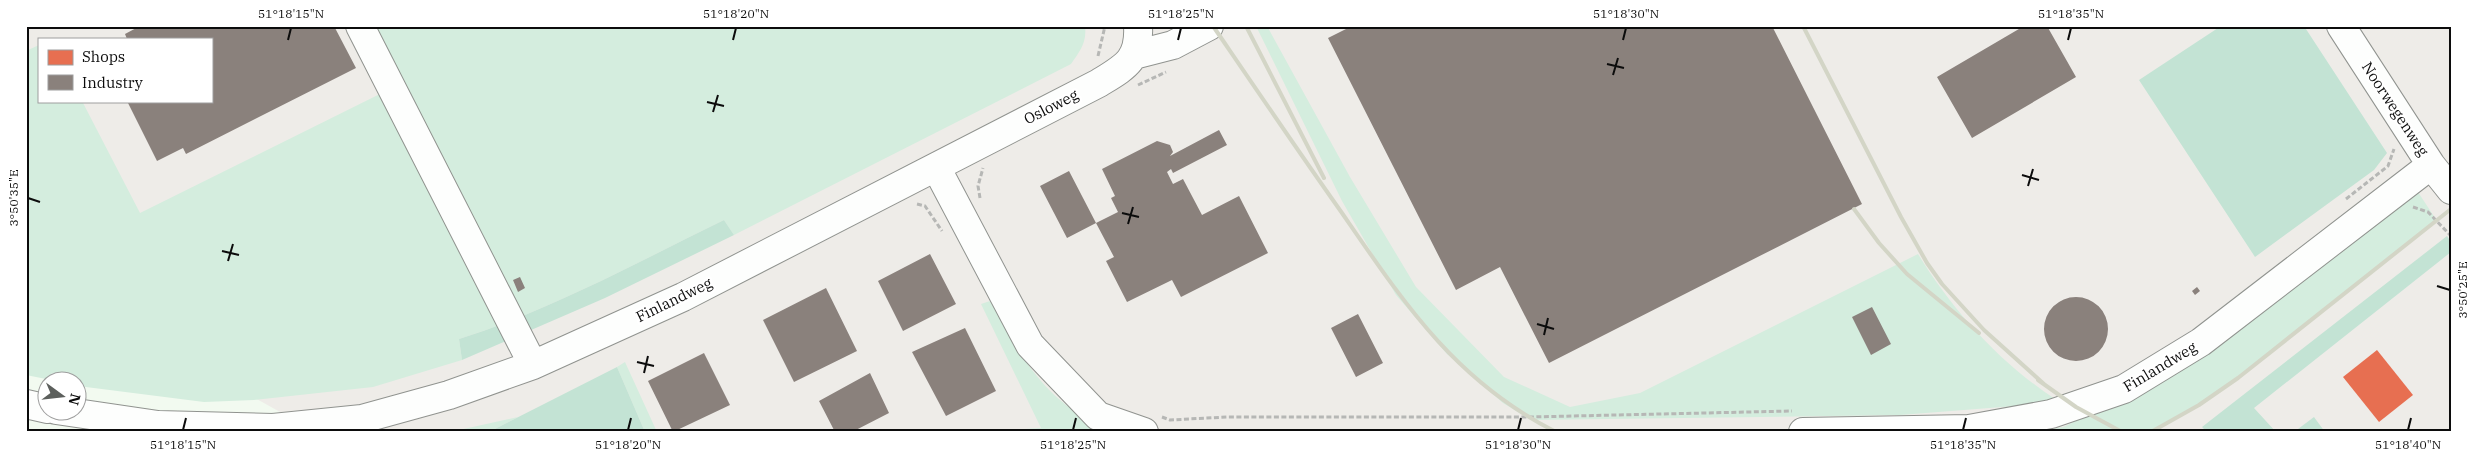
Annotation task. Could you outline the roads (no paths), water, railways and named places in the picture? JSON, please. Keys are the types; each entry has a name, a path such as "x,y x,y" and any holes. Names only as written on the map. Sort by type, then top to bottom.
{"street":[{"path":"360,26 533,365"},
{"path":"1134,55 1139,41 1138,26"},
{"path":"1134,55 1173,44 1209,26"},
{"name":"Noorwegenweg","path":"2341,26 2430,165 2451,190"},
{"name":"Osloweg","path":"936,167 1098,83 1126,67 1134,55"},
{"name":"Finlandweg","path":"1801,421 1969,429 2051,414 2124,390 2201,342 2430,165"},
{"path":"936,167 1030,346 1098,416 1149,423"},
{"name":"Finlandweg","path":"88,415 158,425 273,428 362,419 449,395 533,365 683,296 936,167"}],"railway":[{"path":"1213,26 1387,278 1434,337 1460,364 1489,389 1520,412 1556,432"},
{"path":"1246,26 1324,178"},
{"path":"1803,26 1901,217 1927,263 1942,284 1984,330 2044,384"},
{"path":"1854,209 1879,243 1907,274 1979,333"},
{"path":"2151,432 2199,405 2238,378 2451,209"},
{"path":"2038,380 2076,407 2122,432"}]}
